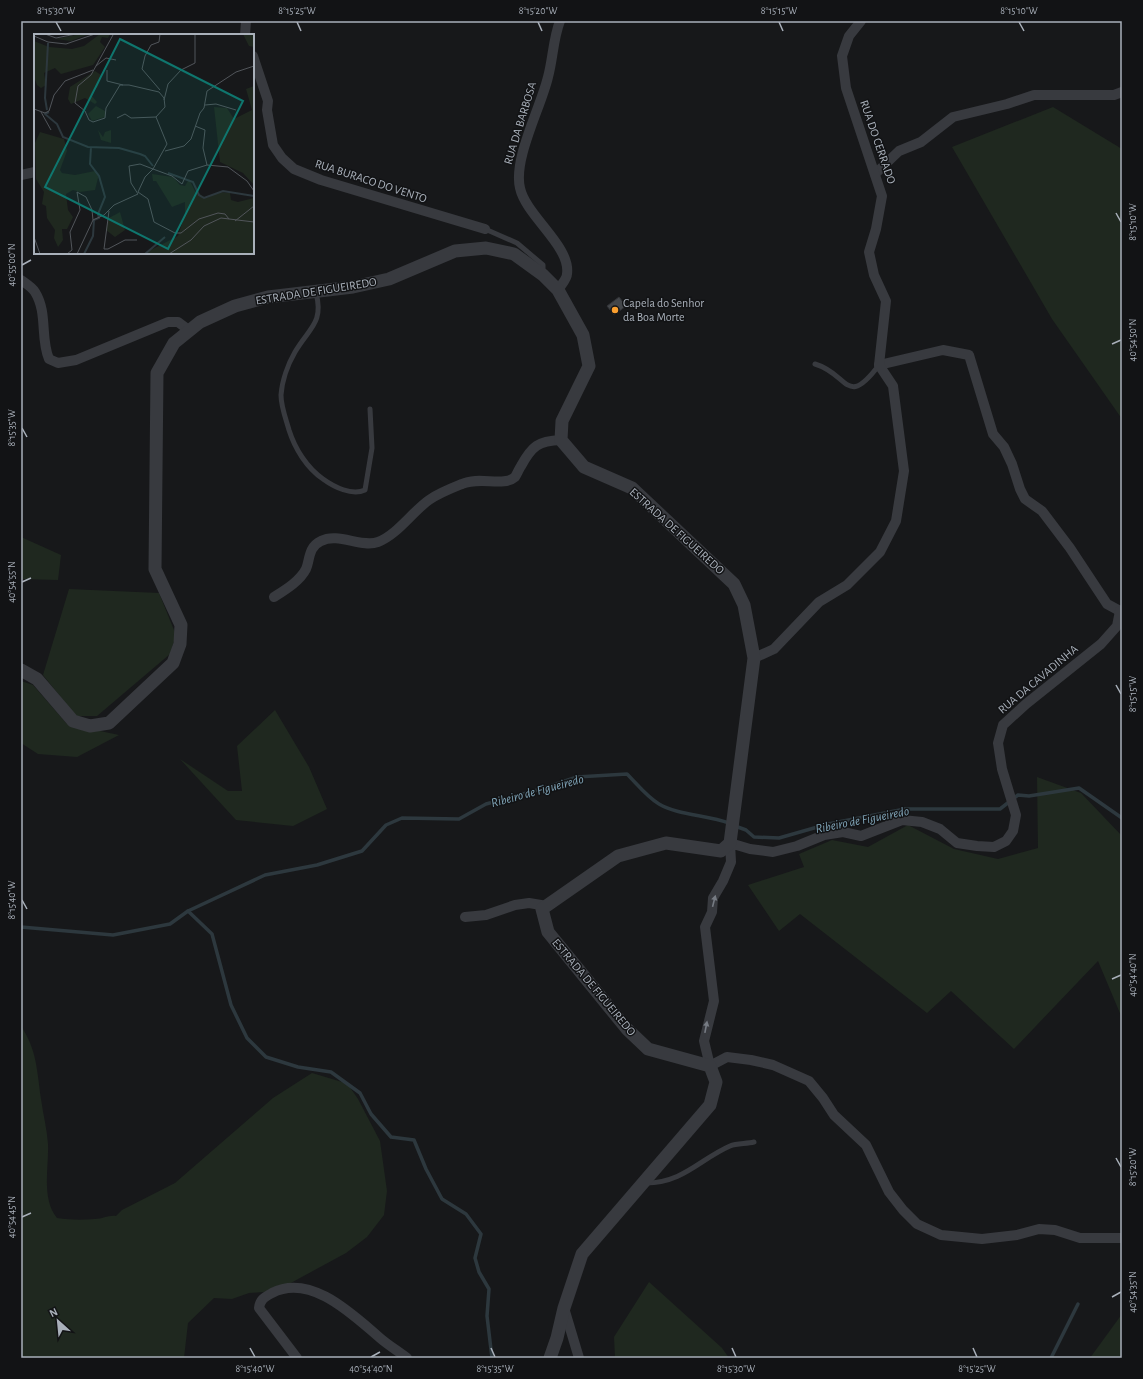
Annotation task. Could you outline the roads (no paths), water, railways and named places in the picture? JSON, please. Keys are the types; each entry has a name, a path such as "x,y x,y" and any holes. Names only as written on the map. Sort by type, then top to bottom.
{"street":[{"path":"245,34 246,21"},
{"name":"RUA DA BARBOSA","path":"558,290 567,274 564,254 527,204 520,188 518,175 522,155 548,78 560,21"},
{"name":"RUA DO CERRADO","path":"861,21 849,36 842,56 846,88 882,196 876,229 868,252 874,275 886,301 879,365"},
{"name":"RUA BURACO DO VENTO","path":"254,59 268,101 267,110 273,145 282,158 294,169 321,180 485,229"},
{"path":"875,174 899,151 927,138 953,117 1007,104 1034,95 1102,96 1114,95 1122,92"},
{"path":"21,175 34,172"},
{"name":"ESTRADA DE FIGUEIREDO","path":"21,670 37,679 73,721 90,726 109,723 173,663 180,644 181,625 155,569 157,373 174,343 200,322 235,306 268,297 353,287 389,279 455,251 486,248 514,254 543,275 558,290 583,335 589,366 562,421 561,440 584,467 632,488 734,584 744,605 754,658 731,838"},
{"path":"21,280 35,291 41,304 45,327 44,348 49,359 58,363 76,360 168,322 178,322 190,331"},
{"path":"754,658 774,649 819,602 847,585 880,552 896,520 904,472 893,386 879,365 943,350 969,354 993,434 1004,447 1025,500 1042,511 1077,558 1107,604 1121,611"},
{"path":"274,597 298,579 306,569 308,555 319,541 330,538 377,542 394,530 429,500 463,483 474,480 495,482 506,481 515,476 536,445 548,441 561,440"},
{"name":"RUA DA CAVADINHA","path":"731,838 750,849 773,852 797,846 824,834 843,832 861,836 902,820 922,822 940,829 957,843 994,847 1006,841 1013,831 1016,815 1002,769 998,742 1003,725 1026,704 1101,644 1116,626 1121,611"},
{"path":"465,917 486,916 515,905 529,903 547,906 618,856 666,843 721,851 731,838"},
{"path":"550,1358 557,1338 564,1308 582,1254 710,1105 716,1082 710,1066 704,1041 714,1001 705,927 712,912 713,898 723,881 731,862 731,838"},
{"name":"ESTRADA DE FIGUEIREDO","path":"547,906 542,909 548,932 627,1029 648,1049 710,1066"},
{"path":"710,1066 727,1057 751,1060 773,1065 809,1081 823,1098 834,1115 866,1145 889,1192 903,1210 917,1224 941,1235 982,1239 1017,1235 1039,1229 1055,1230 1080,1238 1122,1238"},
{"path":"297,1358 259,1308 259,1302 276,1291 293,1289 312,1291 338,1304 358,1318 381,1339 407,1358"},
{"path":"564,1308 578,1358"}],"lane":[{"name":"RUA BURACO DO VENTO","path":"485,229 517,243 543,265 543,275"},
{"path":"316,292 319,305 316,324 295,352 288,366 281,395 283,408 290,431 300,456 320,477 330,484 352,492 359,493 365,490 372,448 370,409"},
{"path":"815,364 825,367 842,382 852,386 860,386 866,382 879,365"},
{"path":"643,1183 658,1183 670,1179 686,1173 732,1145 754,1142"}],"waterway":[{"name":"Ribeiro de Figueiredo","path":"21,927 113,935 170,924 188,911 265,875 317,865 362,851 386,825 402,818 459,819 486,804 541,789 577,777 627,774 650,798 666,808 729,823"},
{"name":"Ribeiro de Figueiredo","path":"735,826 746,830 754,837 779,838 828,824 905,809 1000,809 1018,795 1029,796 1079,788 1122,818"},
{"path":"188,911 212,934 231,1005 247,1038 266,1057 298,1067 331,1072 360,1093 371,1114 391,1137 414,1140 426,1169 442,1199 466,1214 481,1234 475,1258 479,1272 489,1289 487,1316 492,1358"},
{"path":"1051,1358 1078,1304"}],"place":[{"name":"Capela do Senhor da Boa Morte","path":"615,310"}]}
